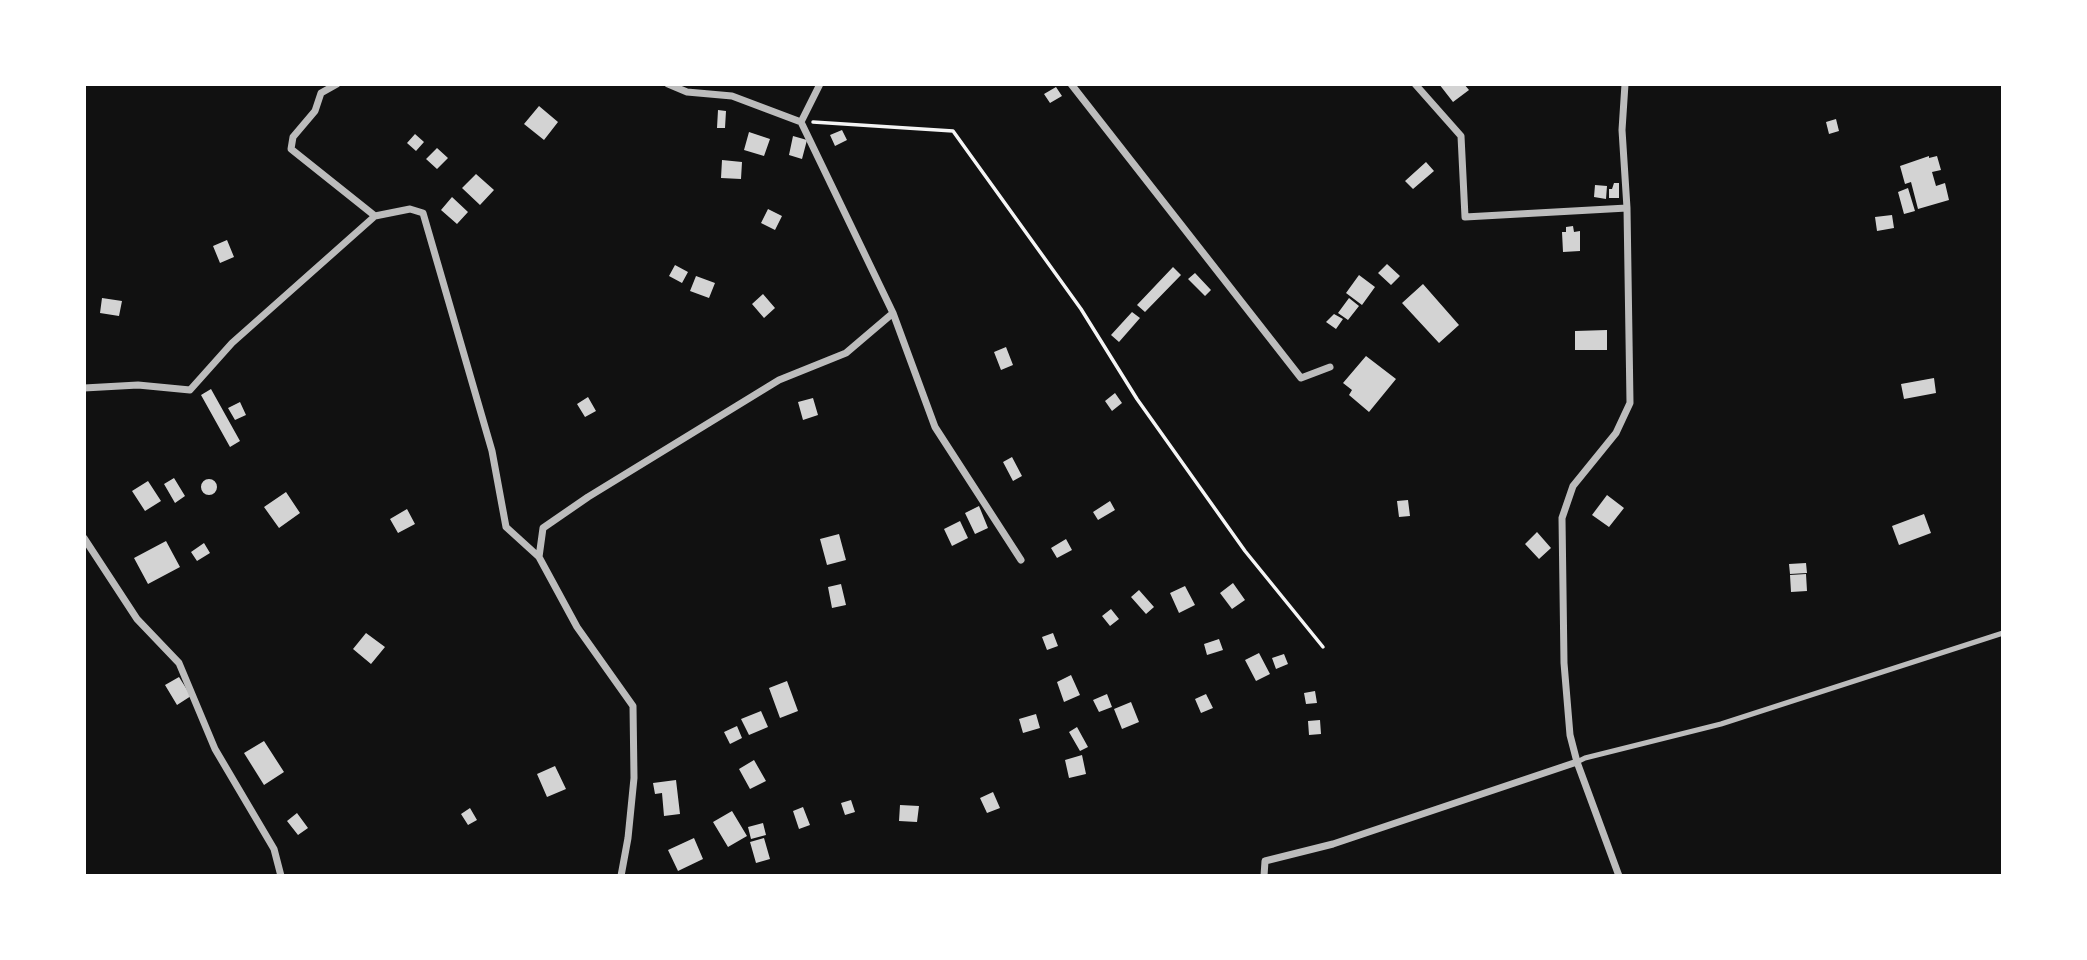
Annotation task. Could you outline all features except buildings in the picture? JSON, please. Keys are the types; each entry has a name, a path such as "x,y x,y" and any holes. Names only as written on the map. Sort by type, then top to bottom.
{"street":[{"path":"337,84 321,93 315,111 293,137 291,149 375,216"},
{"path":"668,84 687,92 732,96 800,122 894,313 935,427 1021,560"},
{"path":"800,122 820,84"},
{"path":"1071,84 1301,378 1330,367"},
{"path":"1415,84 1461,136 1465,217 1627,208"},
{"path":"1619,876 1577,762 1570,735 1564,663 1562,518 1573,485 1616,433 1630,403 1627,208 1622,130 1625,84"},
{"path":"84,388 138,385 190,390 232,343 375,216 410,209 423,213 492,451 506,527 539,557 577,627 633,706 634,778 621,876"},
{"path":"539,557 543,528 554,520 779,380 846,353 894,313"},
{"path":"84,538 137,619 179,663 215,749 274,849 281,876"},
{"path":"1265,876 1265,861 1334,844 1577,762"}],"lane":[{"path":"1577,762 1721,724 2003,633"}],"path":[{"path":"800,122 953,131 1081,309 1137,399 1245,551 1323,647"}]}
